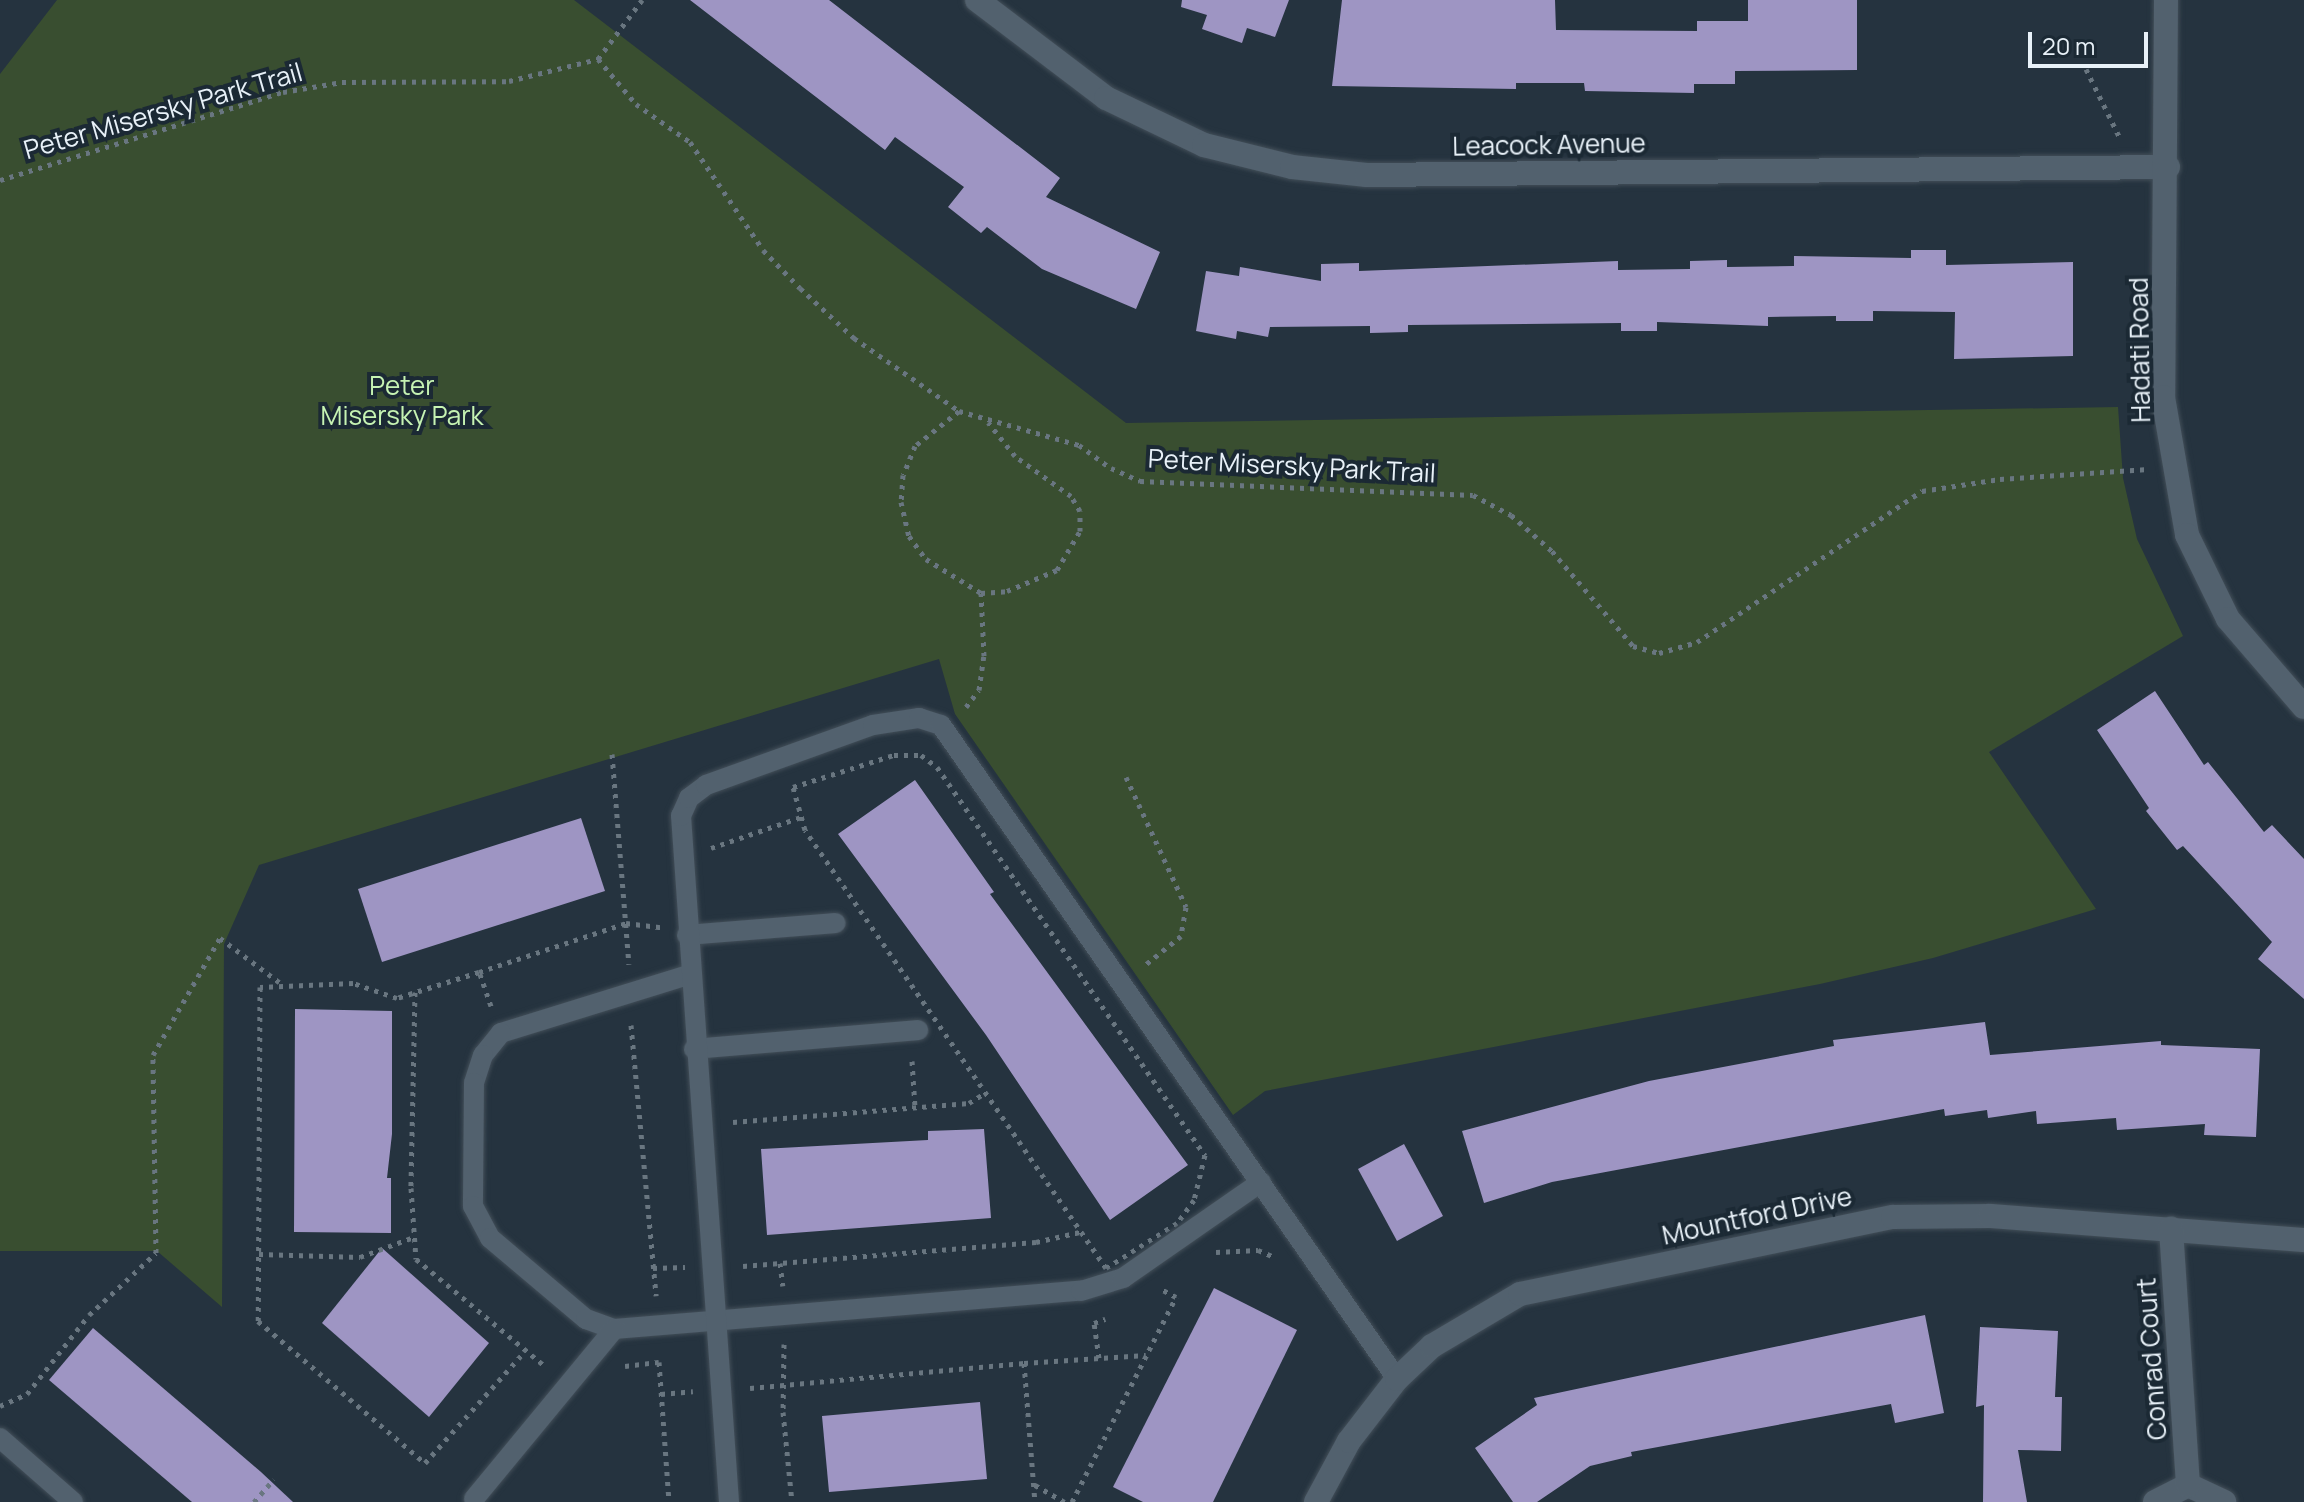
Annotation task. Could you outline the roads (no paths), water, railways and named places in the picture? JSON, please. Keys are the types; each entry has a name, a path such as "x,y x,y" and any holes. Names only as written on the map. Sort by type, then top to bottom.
{"street":[{"name":"Leacock Avenue","path":"977,0 1106,98 1204,145 1292,167 1367,175 2168,167"},
{"name":"Hadati Road","path":"2166,0 2168,167 2163,397 2187,535 2228,619 2304,707"},
{"name":"Mountford Drive","path":"1316,1502 1349,1441 1397,1379 1432,1346 1520,1294 1893,1217 1949,1214 2304,1240"},
{"name":"Conrad Court","path":"2171,1229 2188,1485"},
{"path":"2155,1502 2188,1485 2224,1502"}],"lane":[{"path":"729,1502 688,975 681,816 689,798 706,785 873,725 919,718 941,725 1397,1379"},
{"path":"687,935 836,923"},
{"path":"688,975 501,1033 483,1055 474,1083 473,1206 490,1238 586,1319 614,1329 1081,1291 1123,1278 1261,1182"},
{"path":"694,1049 918,1030"},
{"path":"474,1499 614,1329"},
{"path":"0,1438 73,1502"}],"park label":[{"name":"Peter Misersky Park","path":"402,401"}]}
